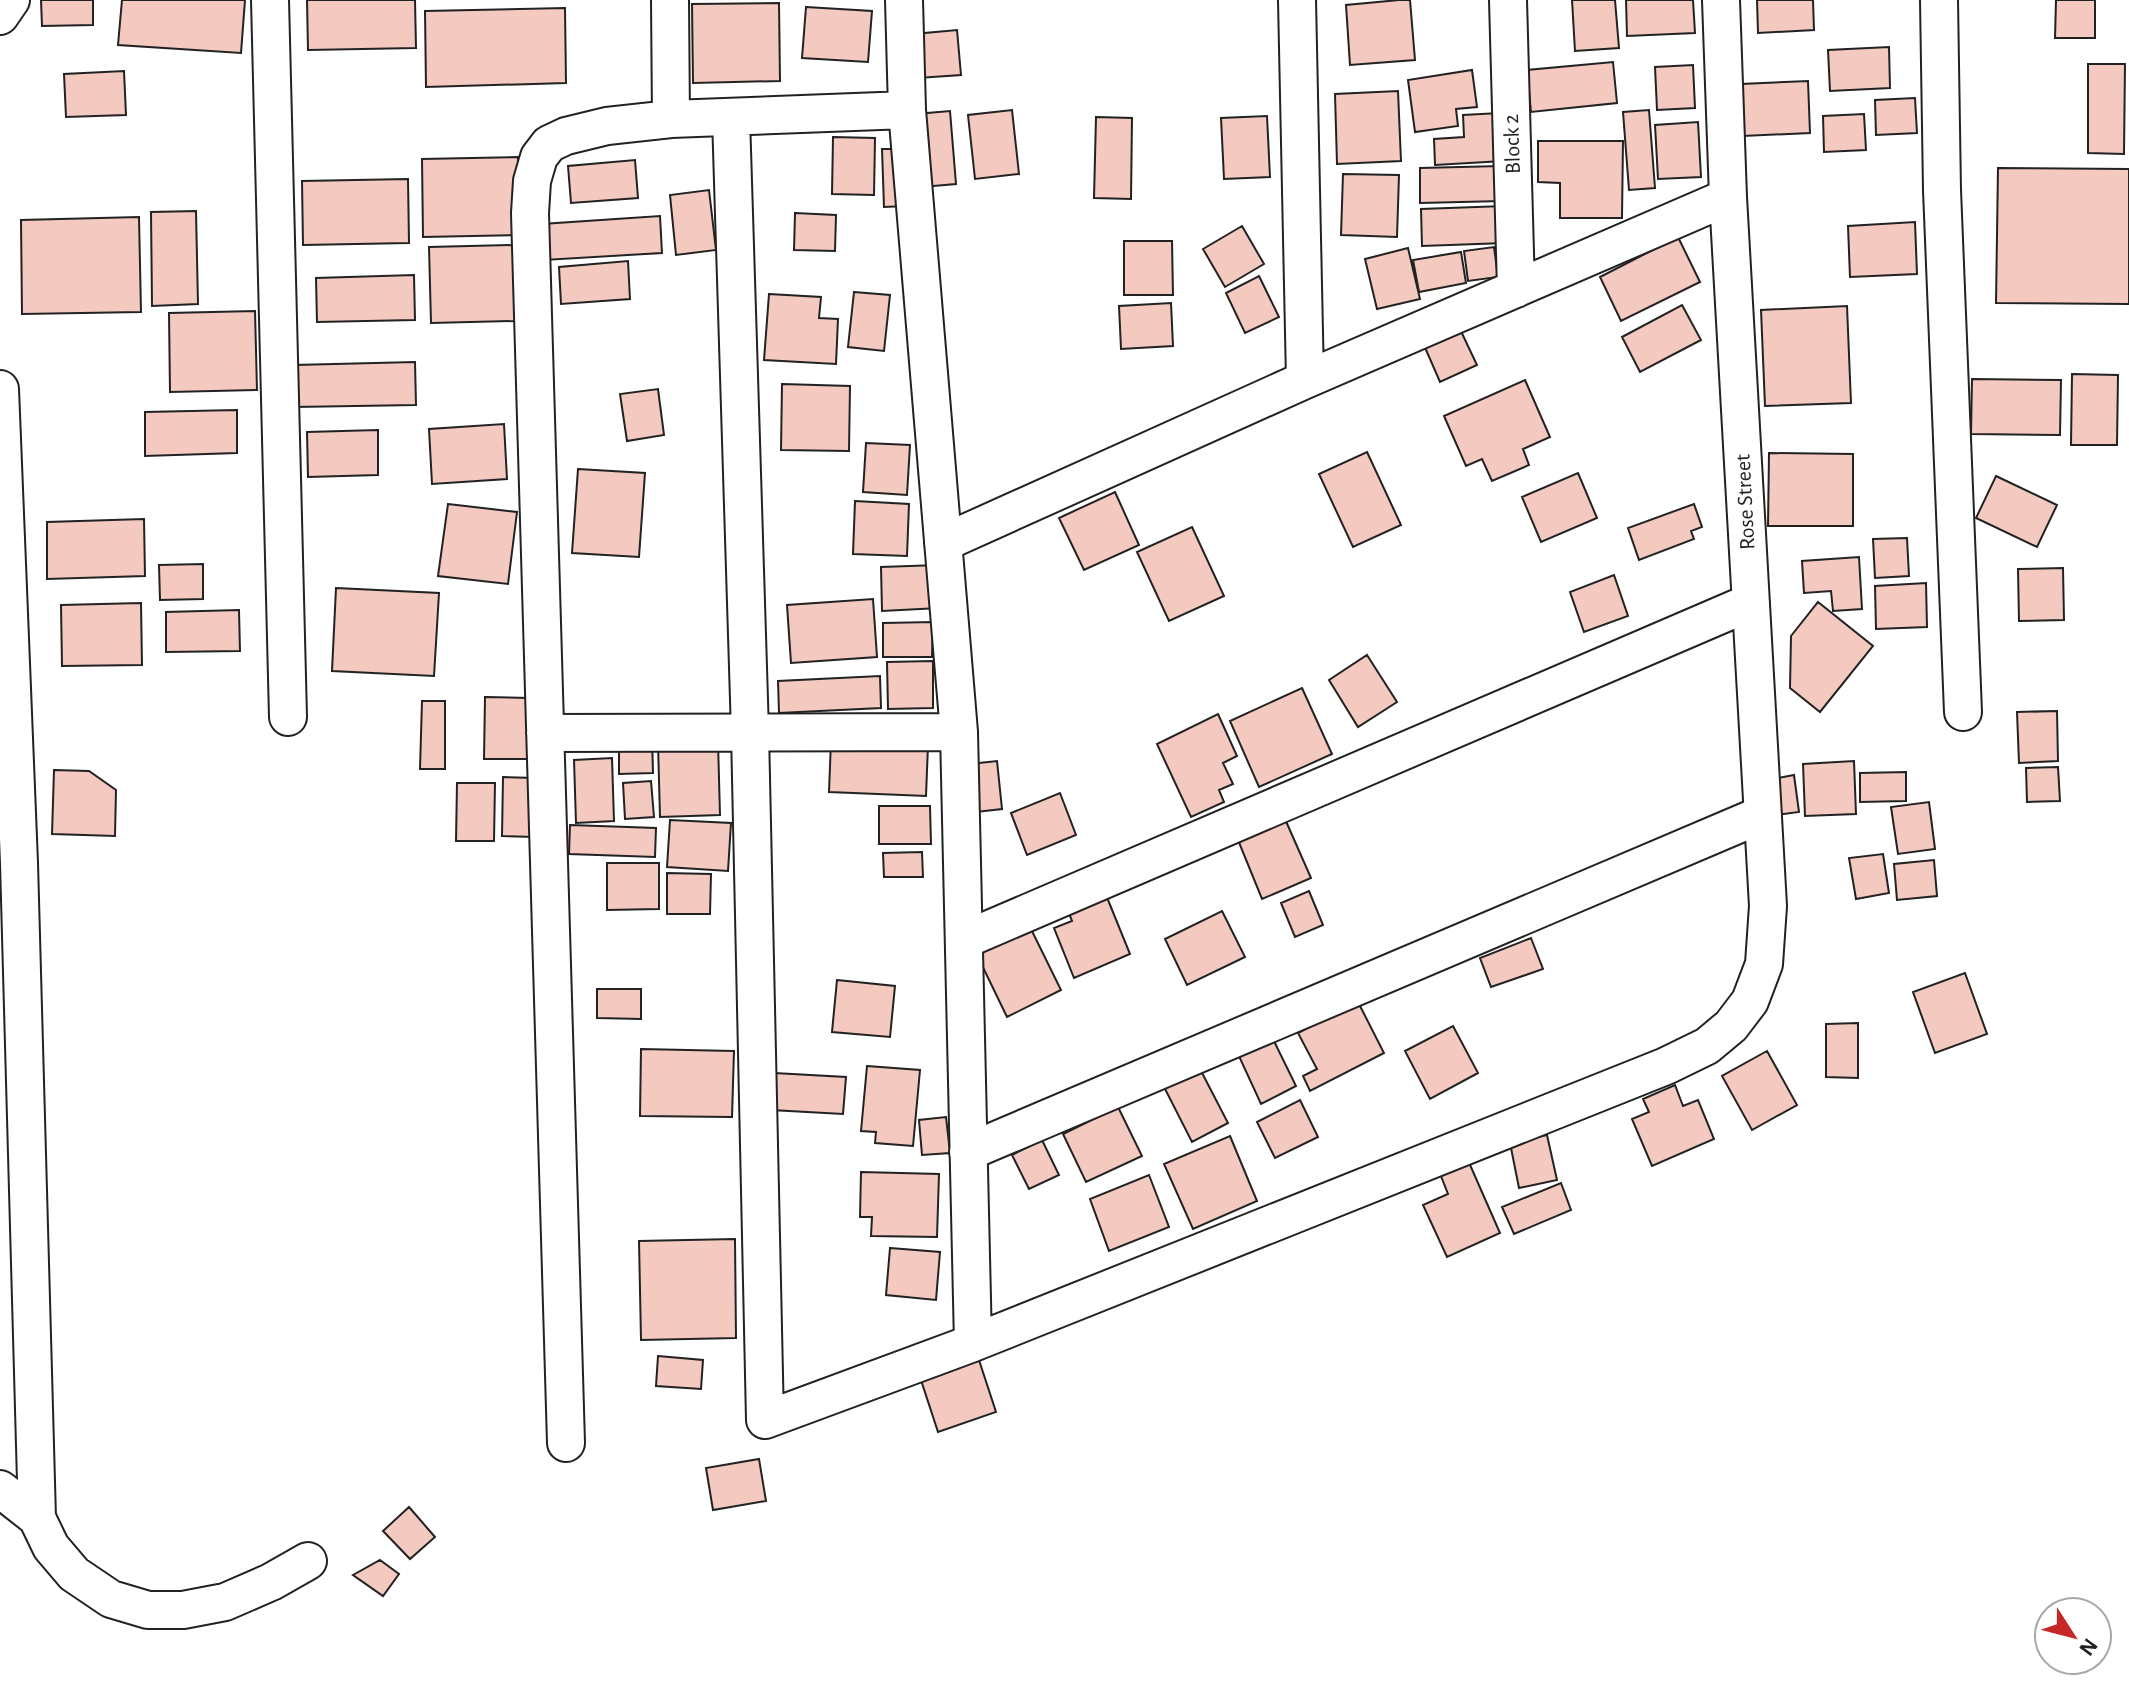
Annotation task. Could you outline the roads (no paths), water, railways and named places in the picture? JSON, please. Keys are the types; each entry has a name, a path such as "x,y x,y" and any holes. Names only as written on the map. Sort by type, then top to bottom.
{"street":[{"path":"0,16 11,0"},
{"path":"270,0 288,717"},
{"path":"670,0 671,119"},
{"path":"904,0 907,110 959,732 973,1343"},
{"path":"1297,0 1305,380"},
{"name":"Block 2","path":"1508,0 1516,289"},
{"name":"Rose Street","path":"750,732 765,1420 973,1343 1666,1066 1707,1046 1731,1026 1750,1001 1764,964 1768,906 1728,197 1721,0"},
{"path":"1939,0 1942,190 1963,712"},
{"path":"566,1443 530,213 532,181 539,157 549,144 566,136 607,126 671,119 907,110"},
{"path":"731,117 750,732"},
{"path":"943,543 1305,380 1728,197"},
{"path":"0,389 19,863 37,1518 51,1547 74,1574 111,1599 148,1610 183,1610 225,1602 271,1582 308,1561"},
{"path":"964,940 1751,602"},
{"path":"545,733 959,732"},
{"path":"968,1152 1763,814"},
{"path":"0,1489 37,1518"}]}
